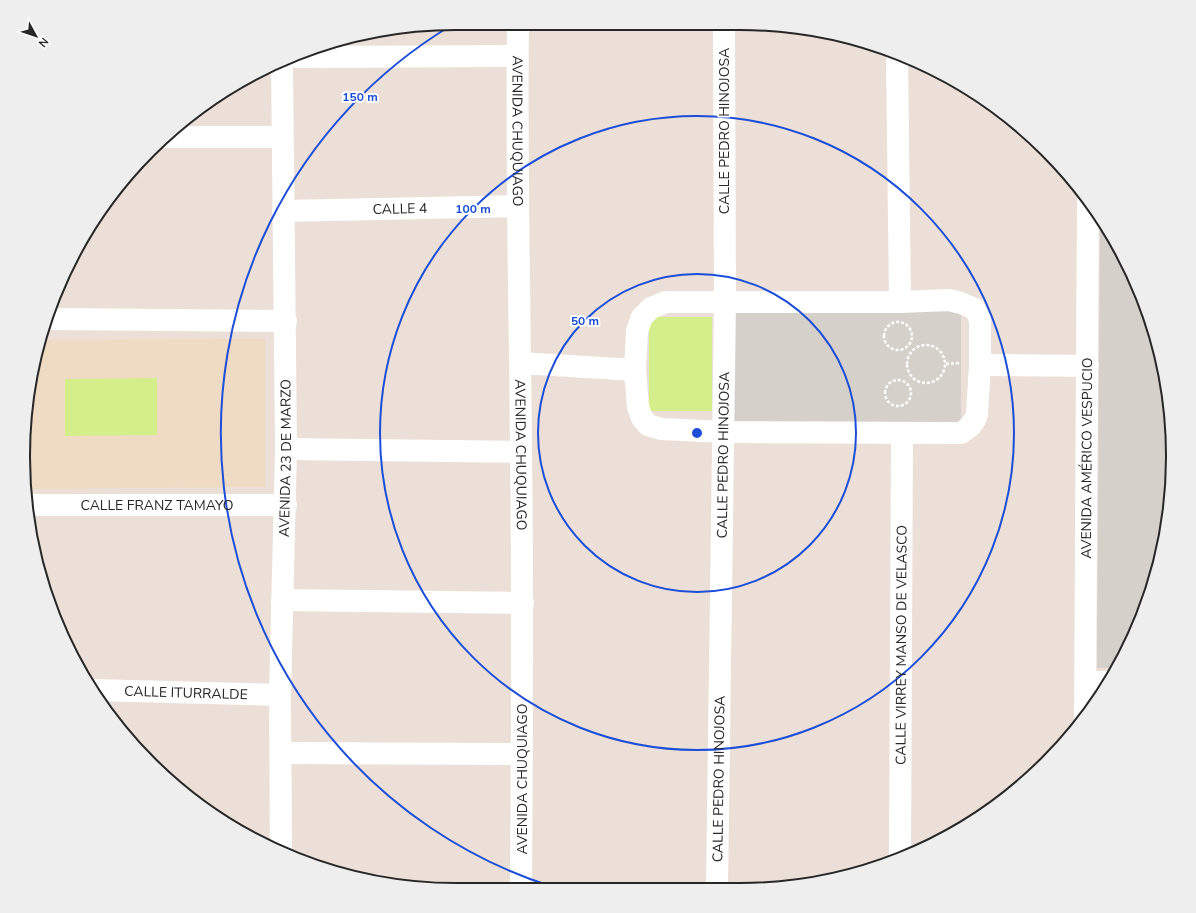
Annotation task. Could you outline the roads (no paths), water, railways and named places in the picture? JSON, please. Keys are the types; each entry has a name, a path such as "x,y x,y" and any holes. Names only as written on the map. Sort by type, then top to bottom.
{"street":[{"name":"AVENIDA CHUQUIAGO","path":"518,30 517,206 522,452 523,603 521,883"},
{"name":"CALLE PEDRO HINOJOSA","path":"717,883 726,302 724,30"},
{"path":"308,57 517,56"},
{"path":"897,60 900,302"},
{"name":"AVENIDA 23 DE MARZO","path":"281,845 280,695 286,505 286,322 282,67"},
{"path":"174,137 282,137"},
{"name":"CALLE 4","path":"284,211 517,206"},
{"name":"AVENIDA AMÉRICO VESPUCIO","path":"1085,706 1088,211"},
{"path":"949,300 975,309 980,320 971,364 977,414 976,420 972,426 961,433 724,432 661,429 648,425 642,418 638,408 635,370 637,331 642,317 652,308 666,302 726,302 900,302 949,300"},
{"path":"53,319 286,322"},
{"path":"520,363 635,370"},
{"path":"971,364 1088,366"},
{"name":"CALLE VIRREY MANSO DE VELASCO","path":"900,852 902,433"},
{"path":"286,449 522,452"},
{"name":"CALLE FRANZ TAMAYO","path":"33,505 286,505"},
{"path":"282,600 523,603"},
{"path":"1085,682 1101,682"},
{"name":"CALLE ITURRALDE","path":"100,690 280,695"},
{"path":"281,753 522,754"}]}
